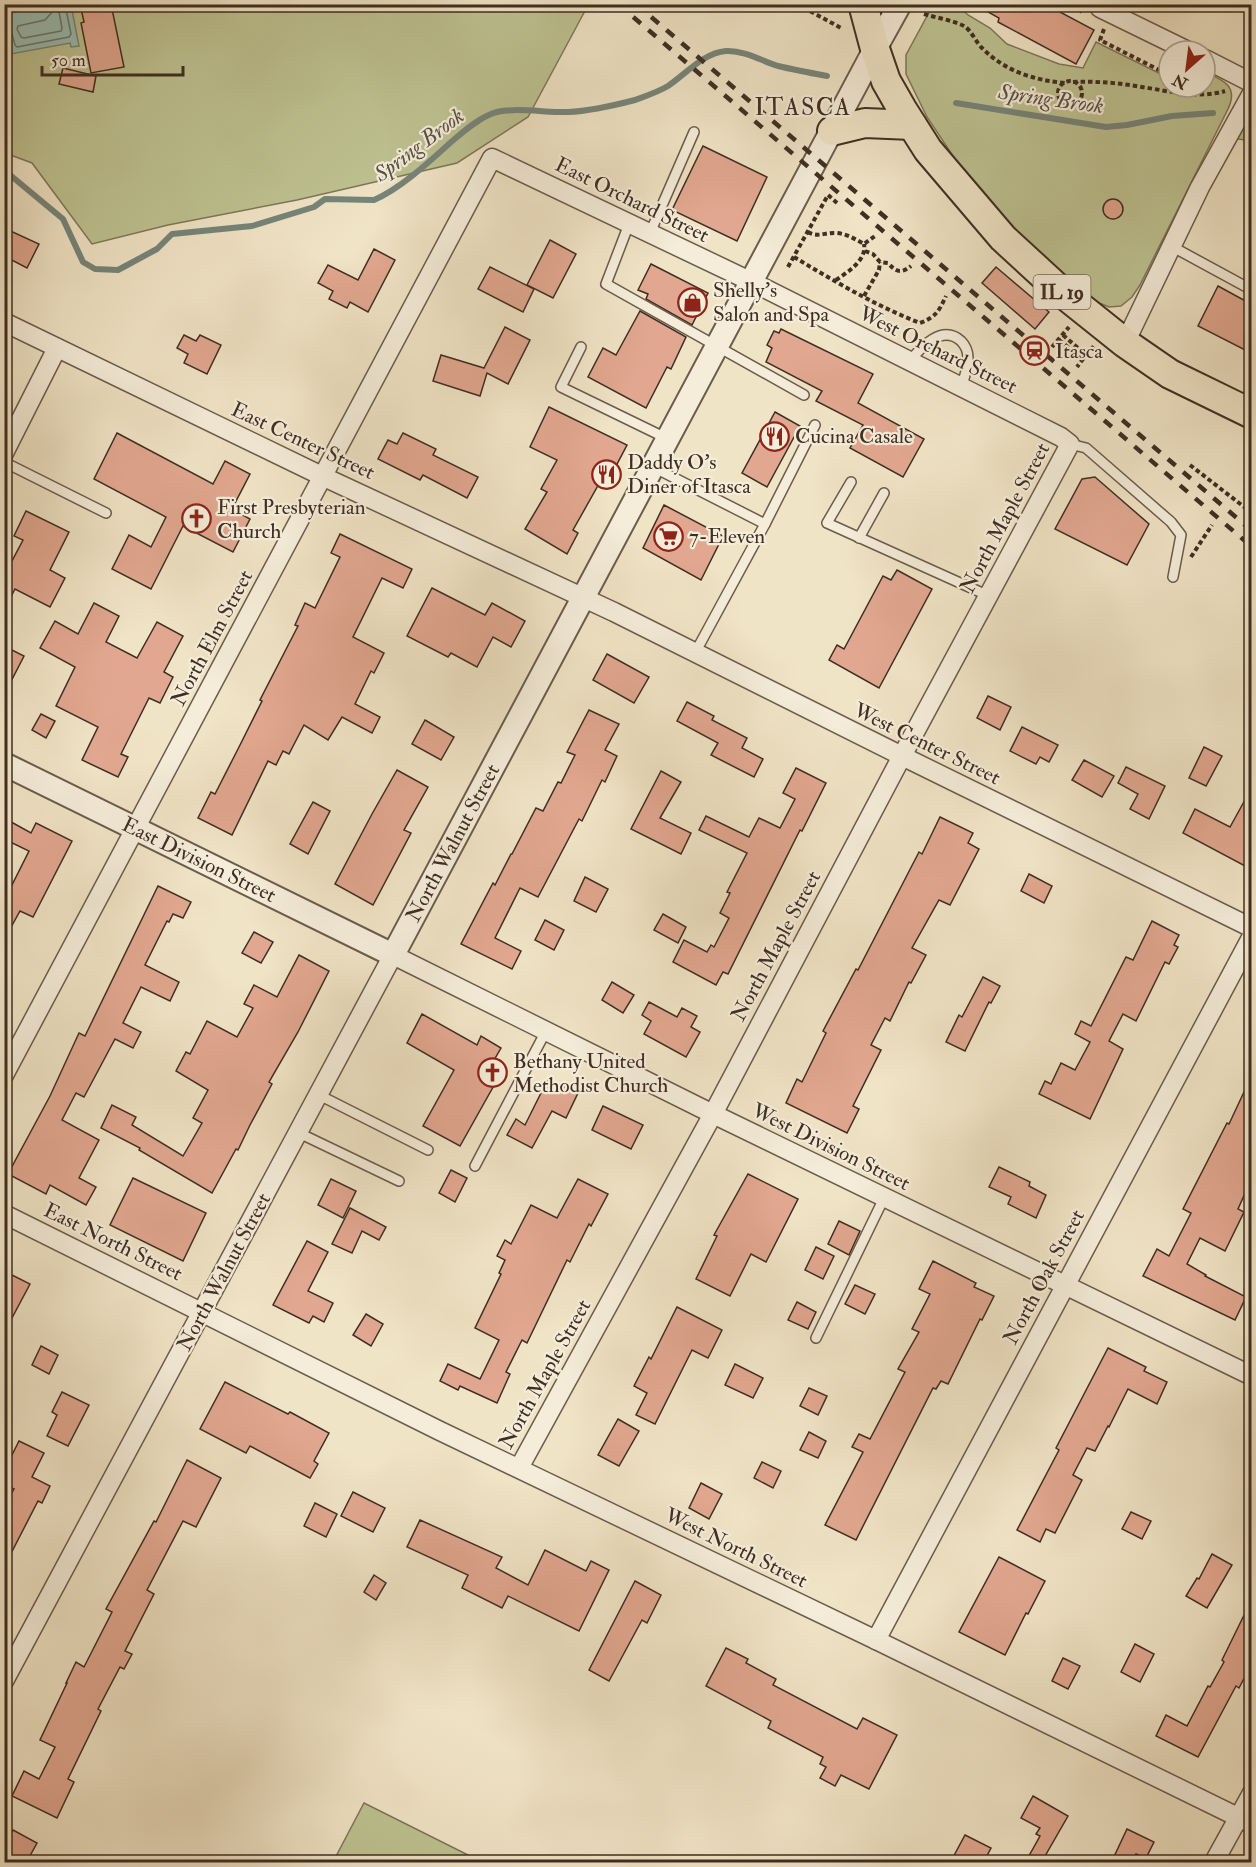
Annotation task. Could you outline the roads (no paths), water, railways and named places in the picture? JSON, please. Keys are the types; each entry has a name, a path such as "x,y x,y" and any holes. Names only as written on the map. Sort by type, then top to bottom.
{"main road":[{"name":"IL 19","path":"862,4 886,81 928,150 1003,238 1065,295 1170,374 1251,414"},
{"path":"832,131 865,123 912,124"}],"street":[{"name":"North Walnut Street","path":"4,1681 299,1133 900,4"},
{"path":"1102,12 1162,39"},
{"path":"1217,65 1251,83"},
{"path":"1125,342 1200,187 1251,93"},
{"name":"East Orchard Street","path":"492,158 752,282"},
{"name":"North Elm Street","path":"4,1075 492,158"},
{"name":"West Orchard Street","path":"752,282 962,386 1050,431 1070,444"},
{"name":"East Center Street","path":"4,322 324,477 584,598"},
{"path":"4,453 57,348"},
{"name":"North Maple Street","path":"519,1468 712,1114 1070,444"},
{"name":"West Center Street","path":"584,598 1251,928"},
{"name":"East Division Street","path":"4,764 393,955"},
{"name":"North Oak Street","path":"876,1640 1251,936"},
{"name":"West Division Street","path":"393,955 712,1114 1251,1376"},
{"name":"East North Street","path":"4,1214 202,1311"},
{"name":"West North Street","path":"202,1311 361,1392 1245,1821"},
{"path":"1214,1863 1245,1821 1251,1793"}],"lane":[{"path":"650,233 693,132"},
{"path":"629,224 606,284 804,395"},
{"path":"1172,246 1251,290"},
{"path":"910,361 927,342 943,335 954,336 966,348 968,358 962,386"},
{"path":"581,347 561,387 668,439"},
{"path":"695,653 765,524 815,424"},
{"path":"1070,444 1086,448 1172,522 1181,535 1173,577"},
{"path":"4,462 106,513"},
{"path":"653,466 765,524"},
{"path":"851,482 827,523 989,596"},
{"path":"859,537 884,493"},
{"path":"475,1166 546,1031"},
{"path":"319,1095 428,1150"},
{"path":"299,1133 399,1181"},
{"path":"816,1338 884,1198"}],"water":[{"path":"55,5 71,5 79,46 71,47 70,43 11,54 5,14"}],"waterway":[{"name":"Spring Brook","path":"4,170 63,219 83,262 95,269 118,270 157,249 172,234 252,226 314,207 325,199 374,200 404,182 475,123 498,112 507,110 577,111 635,100 668,86 695,65 710,56 726,51 746,54 778,66 827,76"},
{"name":"Spring Brook","path":"956,103 1106,127 1172,116 1213,113"}],"railway":[{"path":"618,4 1252,547"},
{"path":"636,4 1252,531"}],"place":[{"name":"Shelly's Salon and Spa","path":"692,302"},
{"name":"Itasca","path":"1034,351"},
{"name":"Cucina Casale","path":"774,436"},
{"name":"Daddy O’s Diner of Itasca","path":"606,474"},
{"name":"First Presbyterian Church","path":"196,519"},
{"name":"7-Eleven","path":"668,536"},
{"name":"Bethany United Methodist Church","path":"492,1073"}],"district":[{"name":"ITASCA","path":"803,107"}]}
